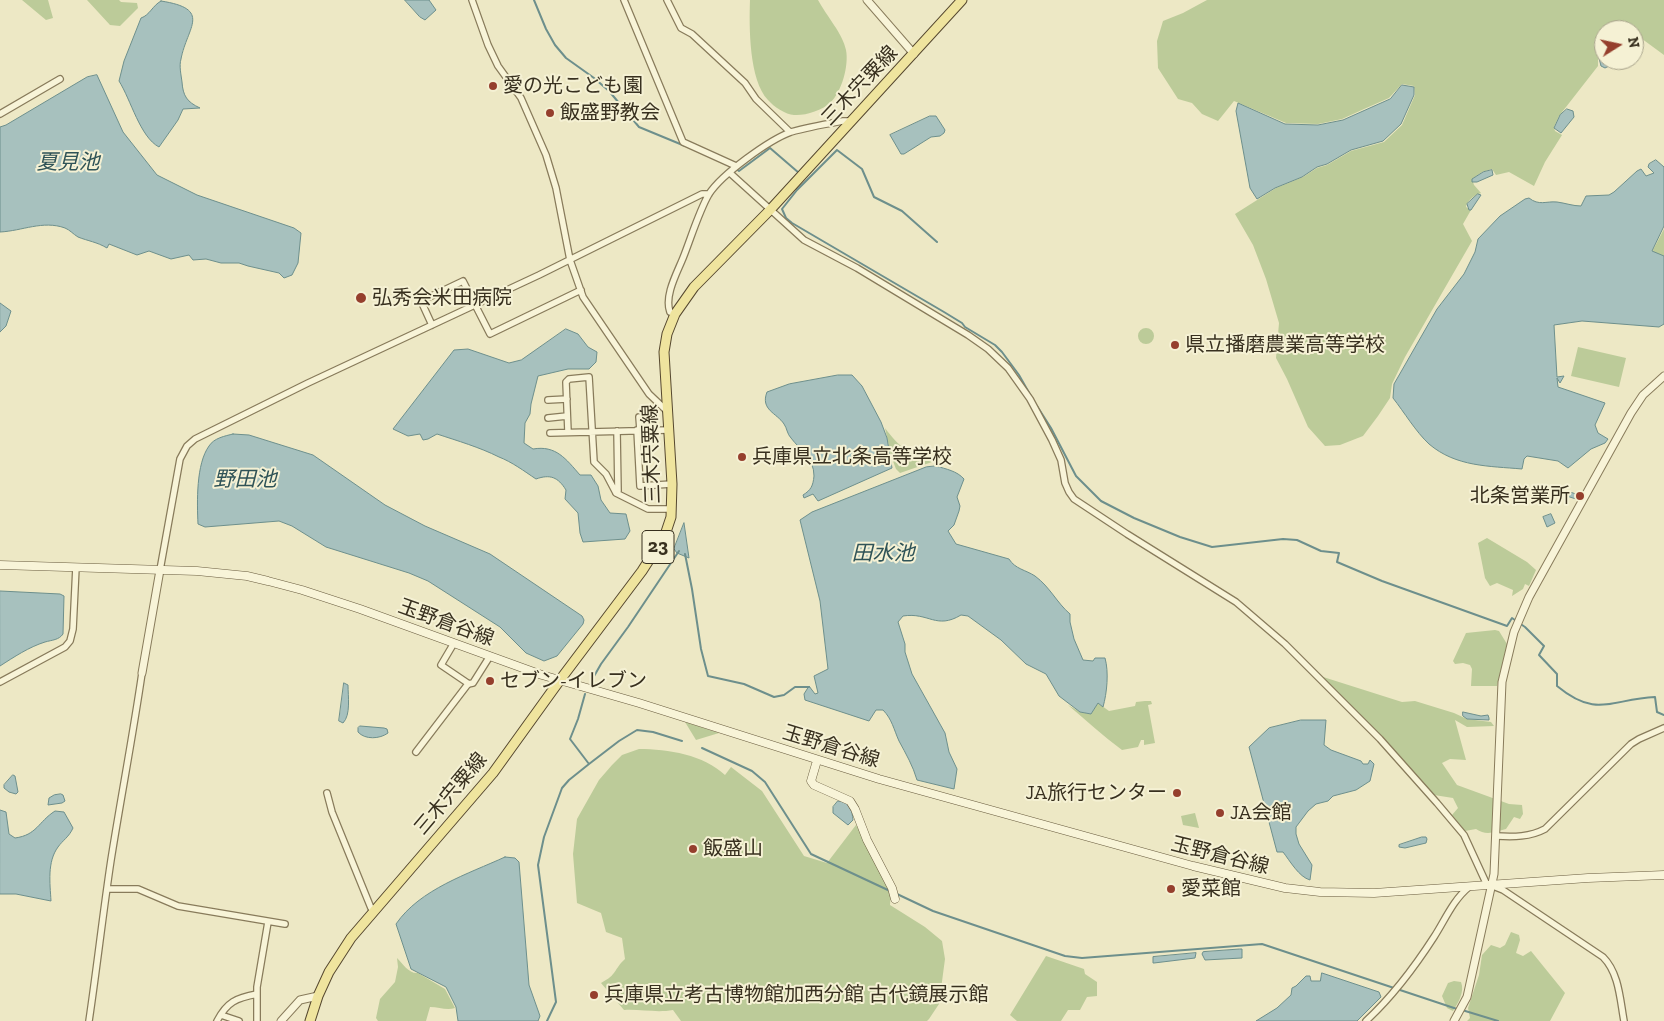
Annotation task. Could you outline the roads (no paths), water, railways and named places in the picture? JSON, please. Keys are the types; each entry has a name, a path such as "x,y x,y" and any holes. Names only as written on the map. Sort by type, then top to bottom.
{"main road":[{"name":"三木宍粟線","path":"310,1021 318,996 329,972 342,951 374,911 493,774 660,544 669,526 672,509 664,352 667,334 675,314 694,287 770,210 962,0"},
{"name":"玉野倉谷線","path":"0,565 227,574 247,576 276,583 344,604 542,675 879,779 1264,884 1303,891 1374,893 1664,875"},
{"path":"816,764 811,780 814,785 850,801 855,809 866,840 892,888 895,899"}],"street":[{"path":"472,0 488,45 498,66 521,98 546,155 560,204 570,260 581,290 599,322 649,394 668,411"},
{"path":"624,0 678,134 683,142 736,166"},
{"path":"668,0 681,28 692,34 745,83 756,99 790,132"},
{"path":"867,0 914,54"},
{"path":"0,114 60,79"},
{"path":"675,314 670,312 668,305 672,286 709,194 736,166 768,144 790,132 851,121"},
{"path":"730,173 804,240 857,268 988,349 1008,368 1030,400 1061,460 1065,483 1074,499 1236,602 1285,644 1380,739 1437,803 1464,836 1489,885 1504,890 1557,924 1610,963 1616,976 1624,1021"},
{"path":"89,1021 100,955 107,889 134,732 142,672 180,459 187,446 195,439 570,260 702,194 709,194"},
{"path":"432,325 421,301 463,281 490,334 581,290"},
{"path":"1454,1021 1467,997 1476,960 1489,885 1494,874 1502,682 1514,632 1530,597 1623,426 1643,395 1664,376"},
{"path":"568,432 566,382 569,379 589,377 594,462 606,474 616,494 648,509 672,509"},
{"path":"548,400 567,399"},
{"path":"548,418 568,416"},
{"path":"639,418 640,486 672,484"},
{"path":"550,433 669,430"},
{"path":"616,494 618,491 617,431"},
{"path":"0,682 65,647 70,641 76,567"},
{"path":"454,643 441,665 469,684"},
{"path":"416,752 469,684 473,683 490,656"},
{"path":"1496,836 1523,836 1536,834 1545,829 1630,744 1664,728"},
{"path":"327,793 332,812 353,865 374,911"},
{"path":"1366,1021 1398,989 1435,936 1449,911 1470,886"},
{"path":"107,889 138,889 178,906 284,924"},
{"path":"257,1021 257,994 268,922"},
{"path":"218,1021 228,1004 239,998 257,994"},
{"path":"282,1021 300,1000 318,996"},
{"path":"221,1014 239,1021"}],"water":[{"path":"405,0 429,0 436,10 425,20"},
{"path":"161,1 177,4 192,14 193,21 181,59 180,70 185,95 189,101 200,108 183,109 178,120 159,147 152,142 141,127 119,81 124,61 141,18 147,15"},
{"name":"夏見池","path":"97,75 123,132 157,175 197,195 294,228 301,233 298,263 292,275 284,278 279,273 239,263 221,263 206,259 193,260 189,255 171,259 149,251 137,255 109,244 107,248 78,237 67,229 57,226 41,225 0,232 0,127 87,77"},
{"path":"1402,85 1414,87 1414,95 1401,124 1383,141 1351,150 1257,199 1250,188 1236,111 1238,103 1285,124 1318,125 1343,120 1390,99"},
{"path":"1567,109 1573,111 1574,117 1561,133 1554,128 1560,115"},
{"path":"930,116 936,116 945,130 944,133 940,136 931,137 901,154 890,135"},
{"path":"1656,160 1664,167 1664,226 1652,251 1664,256 1664,324 1659,327 1582,321 1554,325 1557,377 1564,376 1560,383 1557,378 1558,387 1605,403 1595,425 1598,433 1608,439 1605,443 1591,449 1568,468 1558,461 1527,456 1524,459 1522,469 1485,466 1462,461 1439,452 1424,439 1393,398 1394,384 1437,309 1464,274 1475,252 1478,239 1500,216 1525,199 1529,198 1539,203 1557,202 1581,206 1586,196 1609,195 1641,169 1646,176 1654,173 1648,167 1649,164"},
{"path":"1492,170 1493,175 1477,182 1472,182 1472,179 1483,172"},
{"path":"1478,194 1481,195 1471,210 1469,210 1467,204"},
{"path":"0,303 11,311 6,326 0,332"},
{"path":"566,329 578,334 588,347 597,352 596,362 589,369 568,369 538,376 530,414 525,423 524,443 533,449 541,448 554,451 560,454 580,475 591,475 598,486 601,500 610,513 626,514 630,531 625,539 583,542 578,513 565,499 566,490 557,479 545,477 536,479 491,453 437,434 423,440 420,434 408,436 393,429 454,350 468,349 509,363 521,360"},
{"path":"838,375 852,375 862,386 881,422 887,438 892,468 818,501 813,494 804,498 803,495 810,489 813,482 812,464 790,436 781,420 767,407 765,398 767,392 789,384"},
{"name":"野田池","path":"233,434 249,435 313,455 385,505 425,526 490,554 582,616 583,624 557,656 544,661 526,653 500,627 428,581 409,573 326,547 292,526 279,521 205,527 198,524 198,484 205,454 214,441"},
{"name":"田水池","path":"936,466 955,472 964,479 957,497 960,506 959,511 954,525 948,531 956,544 1009,559 1017,567 1040,580 1070,614 1074,639 1083,660 1093,661 1095,658 1105,658 1107,670 1103,707 1098,703 1091,714 1080,712 1059,696 1046,674 1026,664 1001,640 968,616 961,615 945,621 939,621 920,616 903,616 898,622 912,674 945,733 949,752 957,769 954,789 917,780 891,721 883,710 876,710 869,721 805,700 804,694 809,686 815,694 818,693 814,676 828,669 820,601 800,520 812,512 926,467"},
{"path":"1555,487 1579,495 1576,499 1554,492"},
{"path":"1551,514 1555,523 1547,527 1543,517"},
{"path":"684,523 689,558 677,553 674,549"},
{"path":"0,591 60,594 64,596 63,634 57,639 27,649 0,666"},
{"path":"344,683 348,685 348,705 346,720 343,723 339,721"},
{"path":"1463,712 1481,716 1488,715 1489,720 1467,719 1463,716"},
{"path":"1301,720 1326,720 1324,745 1331,750 1361,761 1363,764 1368,764 1370,760 1374,764 1370,781 1356,790 1333,796 1328,801 1316,804 1296,827 1299,844 1312,865 1310,880 1298,872 1283,852 1277,852 1249,747 1269,728"},
{"path":"360,726 384,728 387,729 388,733 377,737 368,737 358,732"},
{"path":"13,775 15,776 18,792 16,794 4,788 4,785"},
{"path":"61,794 65,801 48,805 49,798"},
{"path":"838,801 848,804 851,810 853,820 848,825 833,813 833,807"},
{"path":"0,810 6,812 9,834 15,838 33,831 55,811 64,812 73,828 58,847 52,859 50,873 51,901 16,894 0,894"},
{"path":"1426,837 1426,843 1405,848 1399,847 1399,845"},
{"path":"505,857 515,858 519,862 529,985 540,1016 538,1021 458,1021 456,1007 446,987 411,969 396,924 418,901 431,892 461,876"},
{"path":"1242,949 1242,958 1205,960 1202,954 1203,952"},
{"path":"1196,953 1195,958 1153,963 1153,957"},
{"path":"1322,973 1379,992 1381,997 1357,1021 1256,1021 1277,1008 1291,995 1292,988 1306,976 1310,976 1311,981 1320,981"}],"waterway":[{"path":"534,0 546,29 555,45 566,58 609,91 639,127 685,146"},
{"path":"736,169 739,171 770,148 799,173"},
{"path":"937,242 902,211 874,197 862,169 837,150 797,190 782,209 786,218 792,223 944,312 995,345 1019,375 1032,398"},
{"path":"1037,406 1051,428 1076,476 1101,501 1134,518 1180,537 1212,547 1283,539 1297,540 1321,551 1339,553 1337,562 1382,581 1507,626 1512,618 1525,627 1544,646 1539,655 1557,674 1557,686 1583,702 1604,705 1655,697 1657,712 1664,715"},
{"path":"593,678 679,551"},
{"path":"685,554 701,649 708,676 744,684 774,697 784,695 795,687 809,687"},
{"path":"585,694 570,739 589,764"},
{"path":"547,1021 556,1002 538,865 544,837 562,788 589,764 637,730 653,732 682,741"},
{"path":"702,748 752,771 765,782 811,854 890,891"},
{"path":"897,894 933,911 1065,956 1082,958 1262,944 1457,1009"},
{"path":"1462,1010 1498,1021"}],"place":[{"name":"愛の光こども園","path":"493,86"},
{"name":"飯盛野教会","path":"550,113"},
{"name":"弘秀会米田病院","path":"361,298"},
{"name":"県立播磨農業高等学校","path":"1175,345"},
{"name":"兵庫県立北条高等学校","path":"742,457"},
{"name":"北条営業所","path":"1580,496"},
{"name":"セブン-イレブン","path":"490,681"},
{"name":"JA旅行センター","path":"1177,793"},
{"name":"JA会館","path":"1220,813"},
{"name":"飯盛山","path":"693,849"},
{"name":"愛菜館","path":"1171,889"},
{"name":"兵庫県立考古博物館加西分館 古代鏡展示館","path":"594,995"}]}
